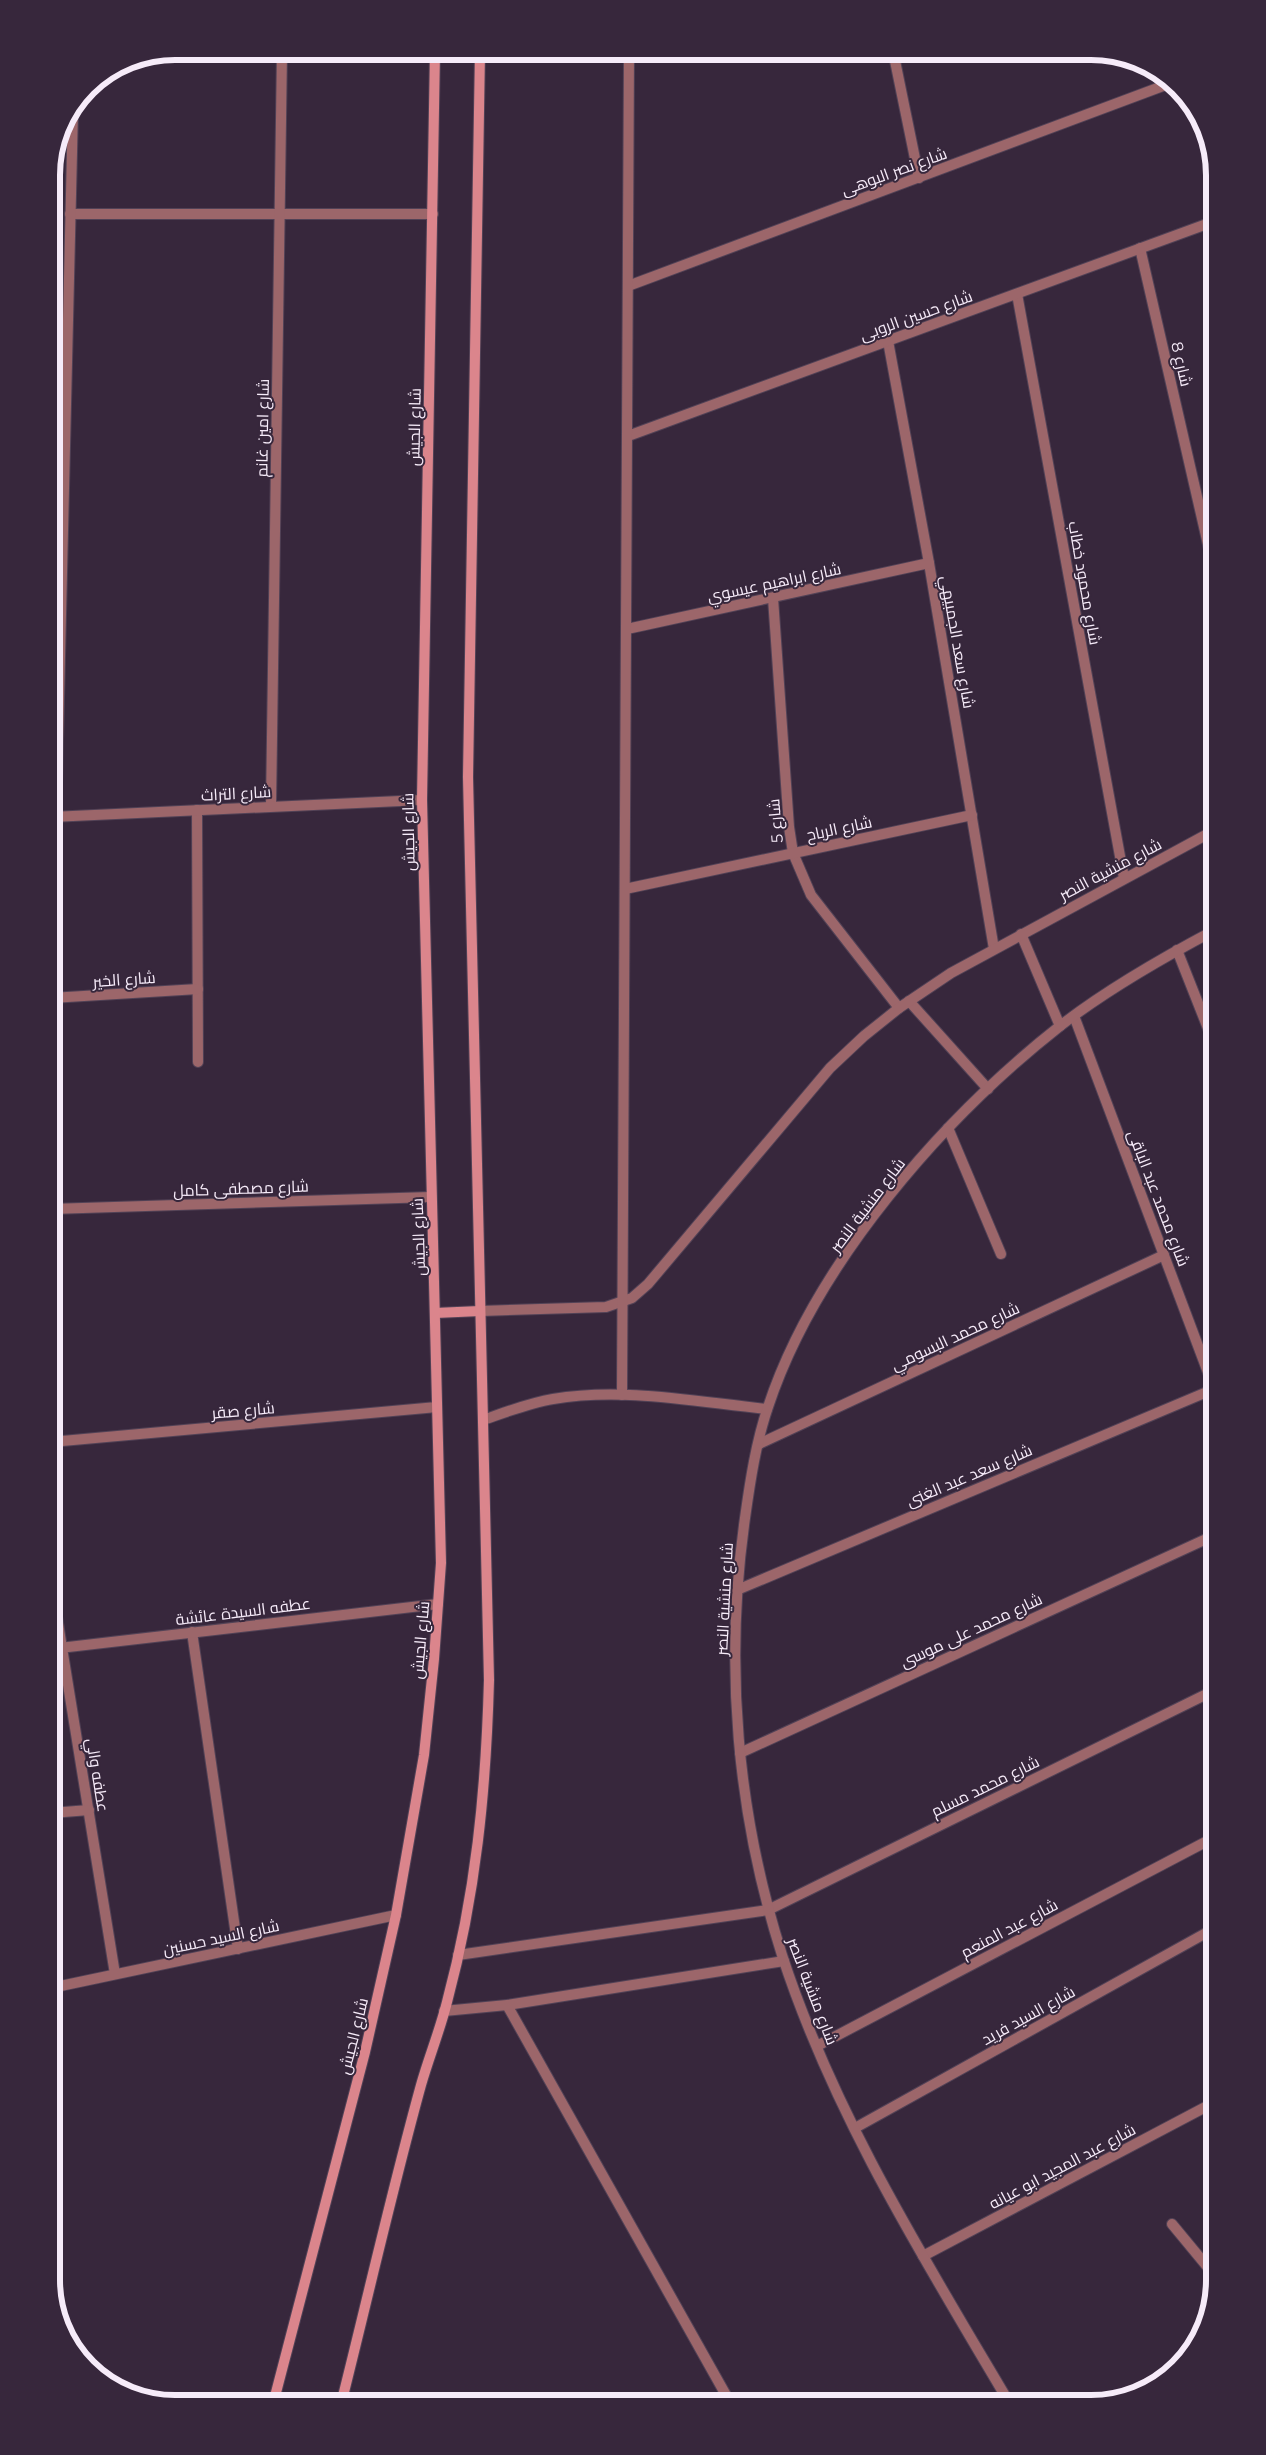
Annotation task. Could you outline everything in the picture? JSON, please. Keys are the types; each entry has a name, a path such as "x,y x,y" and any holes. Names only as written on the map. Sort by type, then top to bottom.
{"main road":[{"name":"شارع الجيش","path":"275,2395 365,2052 396,1915 424,1755 441,1563 422,800 435,60"},
{"path":"343,2395 422,2084 444,2011 458,1955 480,1838 487,1754 489,1680 468,777 480,60"},
{"path":"435,1313 480,1311"}],"street":[{"name":"شارع امين غانم","path":"271,806 282,60"},
{"path":"622,1395 629,60"},
{"path":"895,60 919,178"},
{"name":"شارع نصر البوهى","path":"628,286 1164,86"},
{"path":"60,591 72,125"},
{"path":"70,214 432,214"},
{"name":"شارع حسين الروبى","path":"628,436 1206,224"},
{"name":"شارع 8","path":"1140,248 1206,536"},
{"name":"شارع محمود خطاب","path":"1017,294 1124,878"},
{"name":"شارع سعد الجمبيهي","path":"888,341 929,563 994,949"},
{"name":"شارع ابراهيم عيسوي","path":"627,629 929,563"},
{"name":"شارع 5","path":"772,598 789,827 794,854 811,896 900,1008"},
{"name":"شارع التراث","path":"60,817 422,800"},
{"path":"197,810 198,1062"},
{"name":"شارع الرباح","path":"625,888 794,854 972,815"},
{"name":"شارع منشية النصر","path":"480,1311 606,1307 632,1298 648,1284 830,1068 864,1036 909,1001 951,973 1206,835"},
{"path":"1021,934 1060,1026"},
{"name":"شارع منشية النصر","path":"1005,2395 922,2256 855,2128 817,2046 784,1961 768,1910 751,1832 740,1753 736,1699 737,1590 749,1492 767,1409 810,1312 851,1248 897,1186 948,1128 988,1089 1060,1026 1177,950 1206,935"},
{"path":"1177,950 1206,1023"},
{"name":"شارع الخير","path":"60,998 198,989"},
{"path":"909,1001 988,1089"},
{"name":"شارع محمد عبد الباقى","path":"1074,1016 1206,1368"},
{"path":"948,1128 1001,1254"},
{"name":"شارع مصطفى كامل","path":"60,1209 432,1197"},
{"name":"شارع محمد البسومي","path":"759,1444 1164,1255"},
{"name":"شارع سعد عبد الغنى","path":"737,1590 1206,1393"},
{"path":"483,1420 552,1399 587,1395 622,1395 767,1409"},
{"name":"شارع صقر","path":"60,1441 437,1407"},
{"name":"شارع محمد على موسى","path":"740,1753 1206,1539"},
{"name":"عطفه السيدة عائشة","path":"62,1648 438,1604"},
{"path":"192,1632 238,1949"},
{"name":"عطفه والي","path":"60,1636 115,1974"},
{"name":"شارع محمد مسلم","path":"458,1955 768,1910 1206,1694"},
{"path":"60,1812 89,1810"},
{"name":"شارع عبد المنعم","path":"817,2046 1206,1842"},
{"name":"شارع السيد حسنين","path":"60,1986 396,1915"},
{"name":"شارع السيد فريد","path":"855,2128 1206,1933"},
{"path":"444,2011 507,2005 784,1961"},
{"path":"507,2005 726,2395"},
{"name":"شارع عبد المجيد ابو عيانه","path":"922,2256 1206,2107"},
{"path":"1172,2224 1206,2265"}]}
